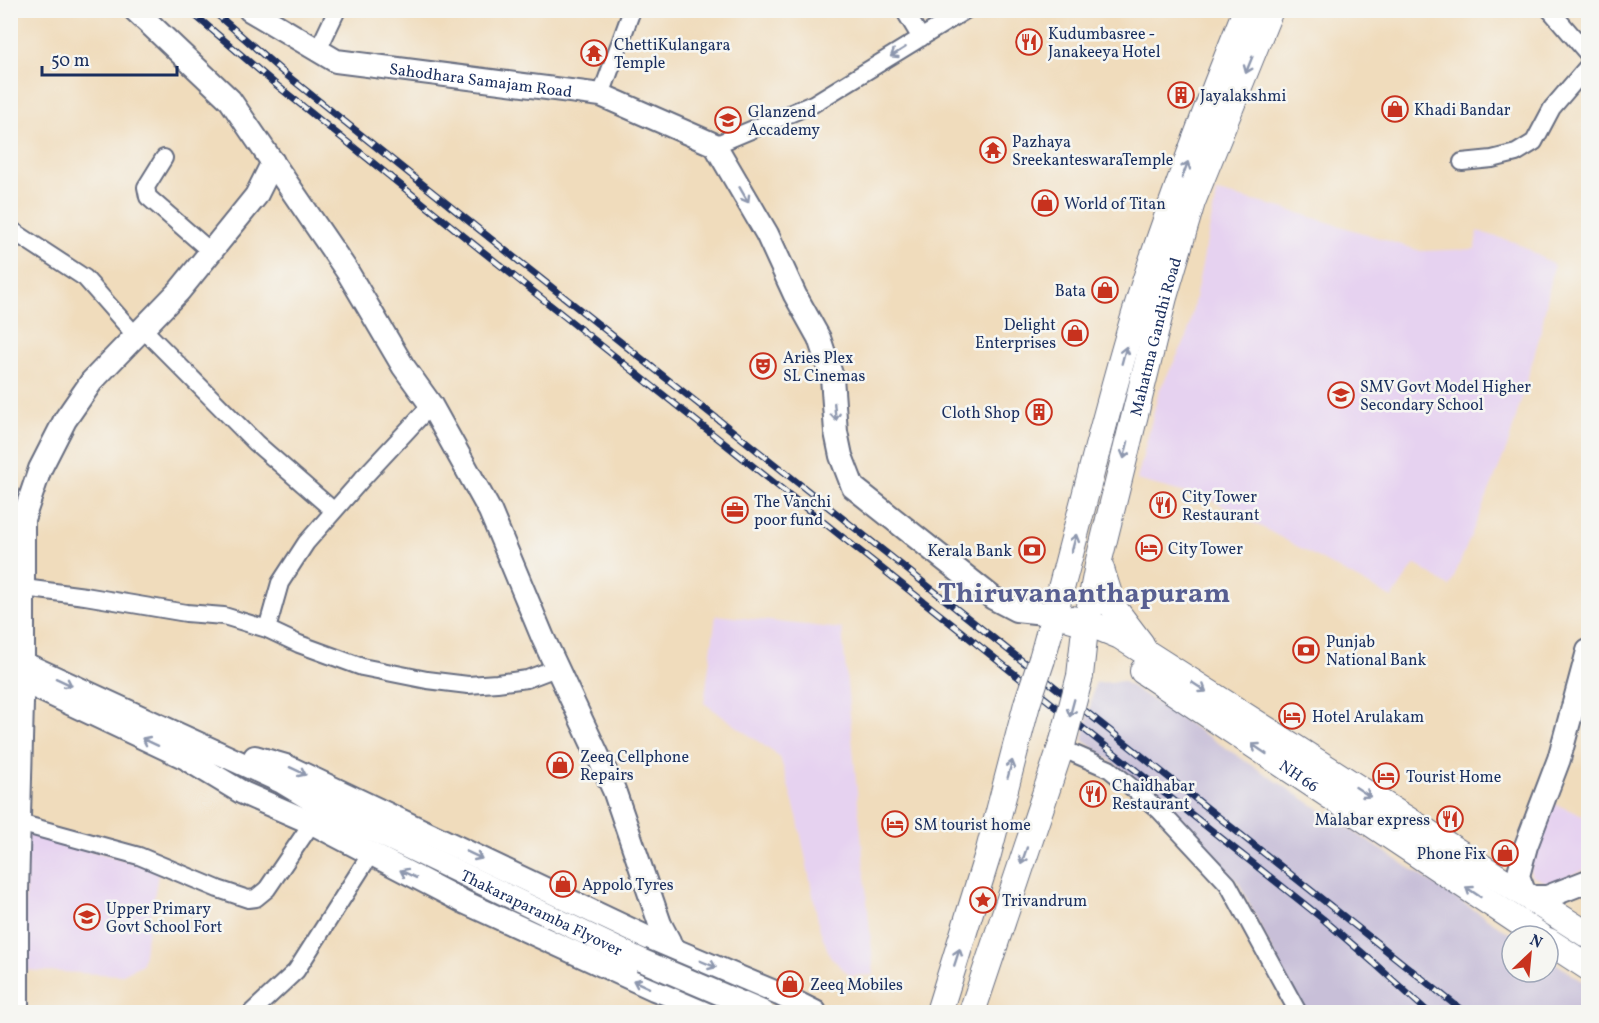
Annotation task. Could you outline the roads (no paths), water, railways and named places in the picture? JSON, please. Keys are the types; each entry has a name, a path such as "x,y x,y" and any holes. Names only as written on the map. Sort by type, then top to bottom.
{"main road":[{"name":"Mahatma Gandhi Road","path":"1062,744 1080,676 1099,560 1167,217 1246,10"},
{"name":"Mahatma Gandhi Road","path":"939,1012 988,854 1027,704 1149,309 1270,10"},
{"path":"1099,560 1113,607 1150,655"},
{"name":"NH 66","path":"1053,621 1086,631 1120,636 1588,935"},
{"name":"NH 66","path":"1086,631 1521,924"},
{"path":"972,1012 1062,744"},
{"path":"1560,949 1588,967"}],"street":[{"path":"135,10 230,100 346,271 403,366 431,405 490,512 556,668 614,790 660,924 669,941 665,946"},
{"path":"318,50 337,10"},
{"path":"904,10 921,38"},
{"path":"966,10 813,104 715,145 766,234 795,296 819,338 832,377 841,456 853,486 993,598 1016,610 1053,621"},
{"path":"1550,10 1588,54"},
{"name":"Sahodhara Samajam Road","path":"253,11 336,61 601,95 715,145"},
{"path":"601,95 629,12"},
{"path":"1462,162 1492,159 1516,153 1534,142 1552,108 1588,66"},
{"path":"164,158 146,187 148,197 210,251"},
{"path":"17,1012 19,823 17,669 24,588 23,519 40,469 65,420 92,381 179,291 256,196 273,162"},
{"path":"10,229 85,278 256,443 334,511"},
{"path":"267,629 280,583 306,543 431,405"},
{"path":"24,588 186,613 224,616 267,629 299,644 362,667 427,680 468,685 496,683 527,679 556,668"},
{"path":"1526,897 1518,876 1526,846 1560,759 1588,651"},
{"path":"17,669 182,737 282,782 317,815 370,855 464,902 654,989 687,1007 715,1012"},
{"path":"17,669 190,761 317,815"},
{"path":"182,737 286,766 665,946 779,994 815,1012"},
{"path":"1062,744 1109,769 1159,810 1228,884 1298,1012"},
{"path":"19,823 139,856 248,899 256,898 267,890 317,815"},
{"name":"Thakaraparamba Flyover","path":"317,815 763,1012"},
{"path":"252,1012 296,970 370,855"},
{"path":"1526,897 1547,897 1588,882"},
{"path":"1511,918 1526,897"},
{"path":"665,946 687,1007"}],"railway":[{"path":"189,10 274,83 481,250 1323,919 1428,1012"},
{"path":"212,10 284,73 491,239 1464,1012"}],"place":[{"name":"Kudumbasree - Janakeeya Hotel","path":"1029,42"},
{"name":"ChettiKulangara Temple","path":"594,53"},
{"name":"Jayalakshmi","path":"1181,95"},
{"name":"Khadi Bandar","path":"1395,109"},
{"name":"Glanzend Accademy","path":"728,120"},
{"name":"Pazhaya SreekanteswaraTemple","path":"993,150"},
{"name":"World of Titan","path":"1045,203"},
{"name":"Bata","path":"1105,290"},
{"name":"Delight Enterprises","path":"1075,333"},
{"name":"Aries Plex SL Cinemas","path":"763,366"},
{"name":"SMV Govt Model Higher Secondary School","path":"1341,395"},
{"name":"Cloth Shop","path":"1039,412"},
{"name":"City Tower Restaurant","path":"1163,505"},
{"name":"The Vanchi poor fund","path":"735,510"},
{"name":"City Tower","path":"1149,548"},
{"name":"Kerala Bank","path":"1032,550"},
{"name":"Punjab National Bank","path":"1306,650"},
{"name":"Hotel Arulakam","path":"1292,716"},
{"name":"Zeeq Cellphone Repairs","path":"560,765"},
{"name":"Tourist Home","path":"1386,776"},
{"name":"Chaidhabar Restaurant","path":"1093,794"},
{"name":"Malabar express","path":"1450,819"},
{"name":"SM tourist home","path":"895,824"},
{"name":"Phone Fix","path":"1505,853"},
{"name":"Appolo Tyres","path":"563,884"},
{"name":"Trivandrum","path":"983,900"},
{"name":"Upper Primary Govt School Fort","path":"87,917"},
{"name":"Zeeq Mobiles","path":"790,984"}],"district":[{"name":"Thiruvananthapuram","path":"1084,592"}]}
